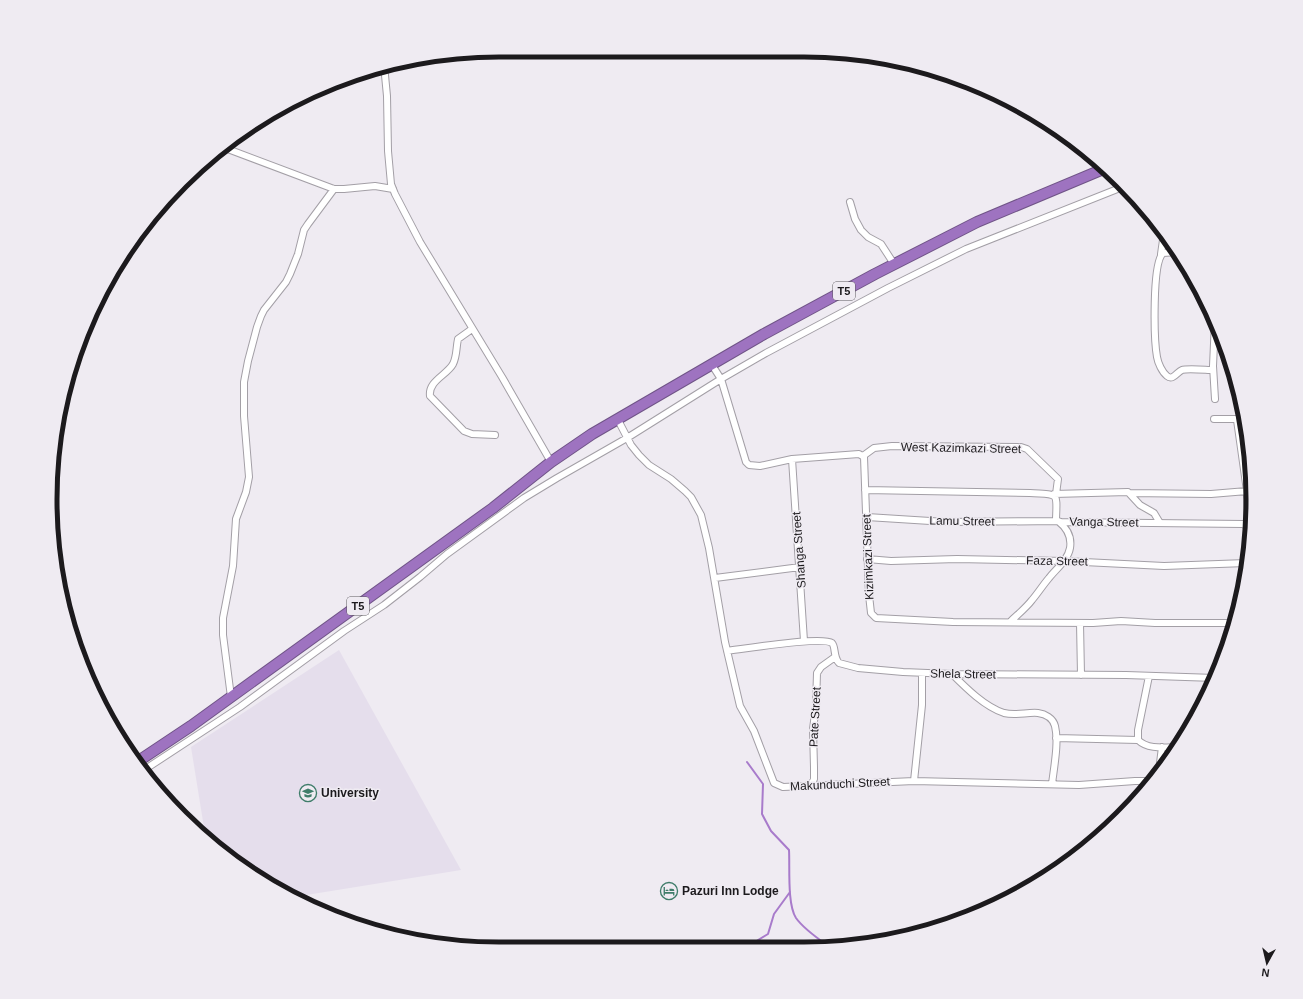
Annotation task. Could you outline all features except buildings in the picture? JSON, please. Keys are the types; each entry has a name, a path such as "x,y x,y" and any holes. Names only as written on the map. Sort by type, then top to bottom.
{"highway":[{"name":"T5","path":"141,759 184,731 493,508 551,462 592,434 764,334 894,264 977,222 1099,171"}],"street":[{"path":"385,72 387,96 388,151 393,189 420,242 502,377 551,462"},
{"path":"228,149 334,189 375,186 393,189"},
{"path":"231,697 223,635 223,618 233,566 236,519 246,492 249,477 244,416 244,382 248,361 256,327 268,304 286,282 290,274 298,254 304,230 334,189"},
{"path":"147,768 240,707 344,631 384,605 447,554 524,498 627,438 721,379 766,353 888,288 960,252 1118,189"},
{"path":"850,202 855,219 861,230 868,237 881,244 894,264"},
{"path":"1163,242 1155,300 1156,345 1160,365 1167,376 1170,377 1174,377 1184,369 1213,370"},
{"path":"1161,254 1170,253"},
{"path":"472,329 458,339 456,358 452,366 440,376 432,387 430,396 464,431 472,434 495,436"},
{"path":"1214,336 1213,370 1215,399"},
{"path":"712,365 721,379 747,464 751,466 760,466 792,459 859,454 863,456"},
{"path":"1214,419 1237,420 1245,479"},
{"name":"Makunduchi Street","path":"618,420 630,445 649,465 671,479 691,497 701,515 715,578 727,651 740,706 760,745 771,779 777,786 784,787 914,781 1052,784 1145,781"},
{"name":"West Kazimkazi Street","path":"863,456 874,448 892,446 1021,447 1027,449 1058,479 1055,494"},
{"name":"Kizimkazi Street","path":"863,456 865,466 869,595 871,613 876,618 953,622 1080,623 1121,621 1155,623 1228,623"},
{"name":"Shanga Street","path":"792,459 804,641"},
{"path":"865,490 1055,494 1211,494 1246,491"},
{"path":"1129,493 1140,505 1154,513 1160,523"},
{"name":"Vanga Street","path":"1055,494 1057,500 1056,519 1058,522 1245,525"},
{"name":"Lamu Street","path":"867,517 946,522 1058,522"},
{"path":"1010,622 1031,601 1039,589 1064,561 1069,550 1071,540 1066,529 1058,522"},
{"name":"Faza Street","path":"867,559 891,561 957,559 1064,561 1164,566 1241,563"},
{"path":"715,578 800,567"},
{"path":"1080,623 1081,675"},
{"path":"727,651 804,641 824,641 832,644 835,657"},
{"name":"Shela Street","path":"835,657 839,663 845,665 922,673 1208,678"},
{"name":"Pate Street","path":"811,785 814,779 813,729 816,706 817,673 820,667 835,657"},
{"path":"914,781 921,713 922,673"},
{"path":"952,674 974,694 1002,712 1015,714 1038,713 1051,719 1054,725 1056,738 1052,784"},
{"path":"1138,740 1138,730 1149,676"},
{"path":"1056,738 1138,740 1147,746 1170,747"},
{"path":"1160,761 1162,747"}],"shaded area":[{"name":"University","path":"339,650 461,870 303,896 278,883 230,851 204,828 191,747"}],"waterway":[{"path":"747,762 763,784 762,814 771,831 789,850 790,895 793,912 802,925 822,941"},
{"path":"755,942 768,934 774,914 790,892"}],"place":[{"name":"University","path":"308,793"},
{"name":"Pazuri Inn Lodge","path":"669,891"}]}
